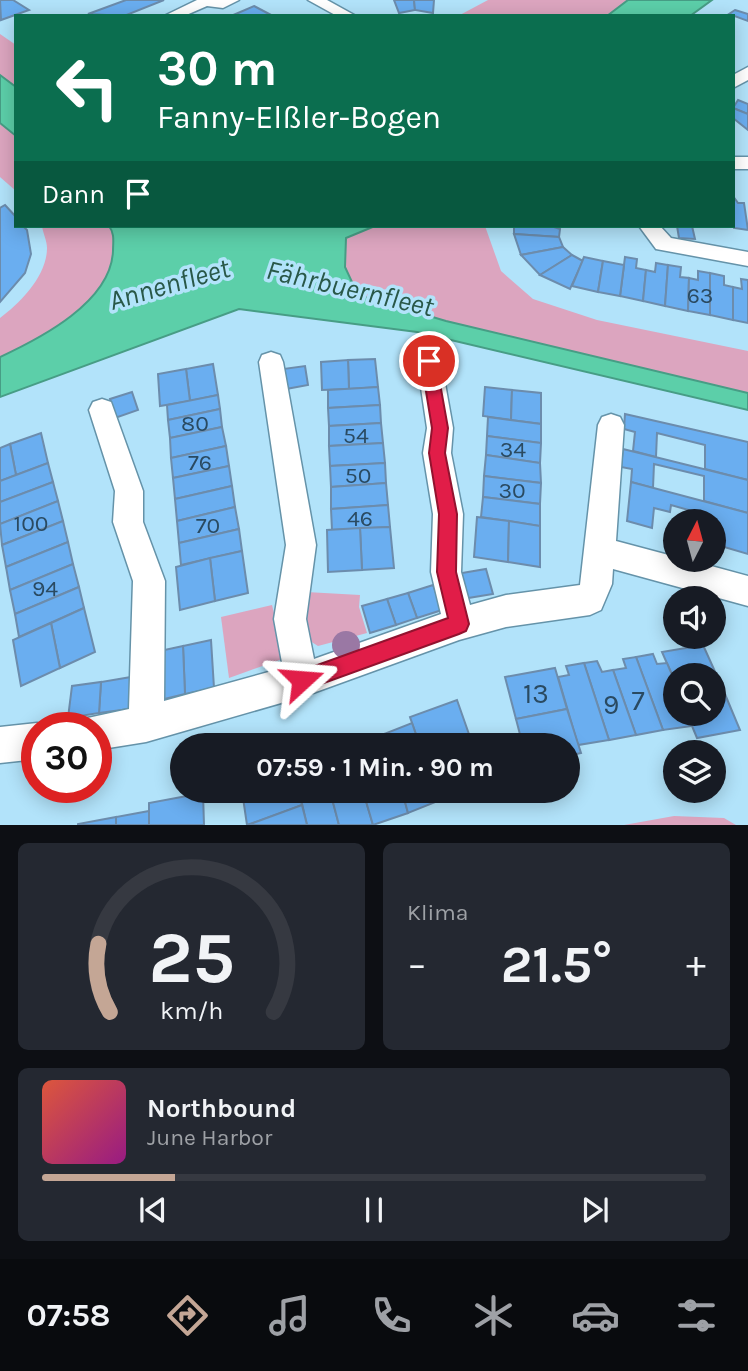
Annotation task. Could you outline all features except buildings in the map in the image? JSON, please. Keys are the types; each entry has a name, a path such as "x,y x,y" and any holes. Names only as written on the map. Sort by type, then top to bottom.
{"street":[{"path":"315,0 345,14"},
{"path":"176,14 205,2 223,7"},
{"path":"651,228 664,244 748,259"},
{"path":"429,361 440,428 437,453 448,514 446,572 459,624"},
{"path":"271,362 301,545 290,619 302,680"},
{"path":"102,410 129,491 128,522 149,581 146,724"},
{"path":"112,729 146,724 302,680 459,624 506,611 590,599 596,584 600,551 611,425"},
{"path":"600,551 748,591"},
{"path":"0,745 21,743"}],"shaded area":[{"path":"488,0 628,0 610,14 462,14"},
{"path":"0,34 14,44 14,86 0,75"},
{"path":"0,123 14,134 14,189 0,177"},
{"path":"43,228 110,228 113,251 109,269 100,286 71,316 35,340 0,357 0,318 31,288 42,269 47,245"},
{"path":"370,228 486,228 501,271 533,299 597,320 748,351 748,393 446,321 358,295 345,267 346,238"},
{"path":"306,592 360,595 359,607 367,633 318,646 307,639 304,613"},
{"path":"272,605 285,658 229,678 221,617"},
{"path":"674,816 724,818 736,825 624,825"}],"water":[{"path":"628,0 712,0 693,14 610,14"},
{"path":"0,75 14,86 14,134 0,123"},
{"path":"370,228 346,238 345,267 358,295 446,321 748,393 748,410 417,332 239,309 0,397 0,357 53,329 87,302 100,286 109,269 113,251 111,229"}],"route":[{"path":"302,680 459,624 446,572 448,514 437,453 440,428 429,361"}],"water label":[{"name":"Annenfleet","path":"169,284"},
{"name":"Fährbuernfleet","path":"350,288"}]}
